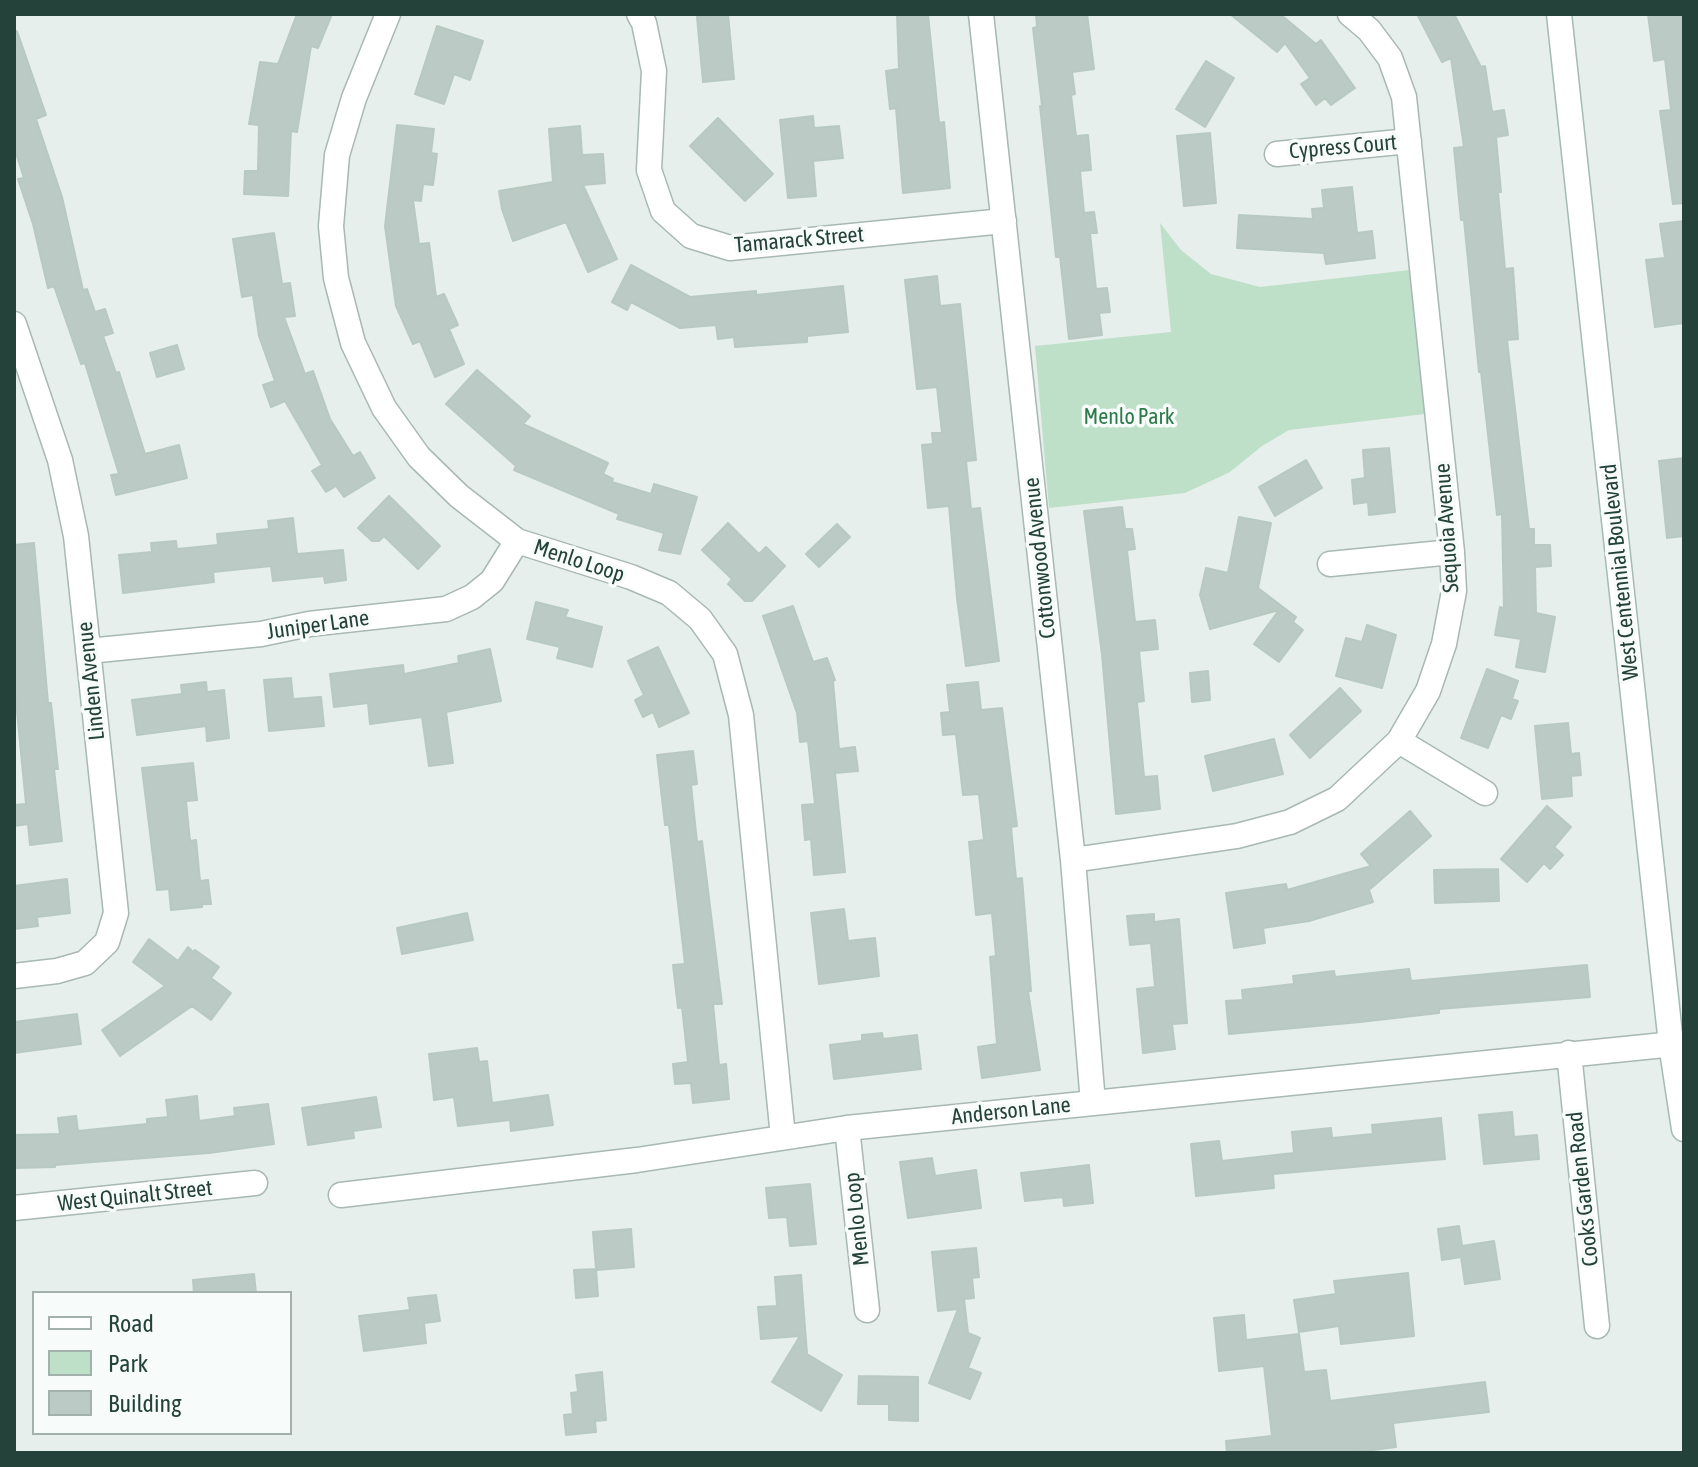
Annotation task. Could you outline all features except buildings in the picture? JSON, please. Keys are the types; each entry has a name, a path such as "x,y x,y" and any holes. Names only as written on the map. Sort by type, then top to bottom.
{"street":[{"name":"Menlo Loop","path":"388,14 354,98 337,155 331,226 336,278 353,343 384,408 419,457 459,496 517,541 631,577 669,593 700,619 725,654 741,715 783,1137"},
{"name":"Tamarack Street","path":"639,14 644,23 654,71 649,170 663,211 691,236 730,248 1004,221"},
{"name":"Cottonwood Avenue","path":"981,14 1073,860 1093,1103"},
{"name":"Sequoia Avenue","path":"1073,860 1237,836 1290,822 1337,799 1399,741 1428,691 1444,644 1454,591 1452,552 1404,97 1390,58 1369,30 1350,14"},
{"name":"West Centennial Boulevard","path":"1559,14 1678,1043 1684,1129"},
{"name":"Cypress Court","path":"1277,154 1409,141"},
{"name":"Linden Avenue","path":"14,324 60,460 76,536 116,913 107,942 85,963 57,971 14,976"},
{"name":"Juniper Lane","path":"88,651 261,634 309,624 446,609 472,597 492,581 517,541"},
{"path":"1330,564 1452,552"},
{"path":"1399,741 1485,793"},
{"name":"Anderson Lane","path":"341,1195 637,1160 847,1128 1678,1043"},
{"name":"Cooks Garden Road","path":"1569,1053 1597,1326"},
{"name":"Menlo Loop","path":"847,1128 867,1310"},
{"name":"West Quinalt Street","path":"14,1208 255,1183"}],"green space":[{"name":"Menlo Park","path":"1160,223 1181,250 1211,274 1260,287 1410,270 1425,414 1289,430 1262,446 1230,472 1185,493 1049,508 1035,346 1171,332"}]}
